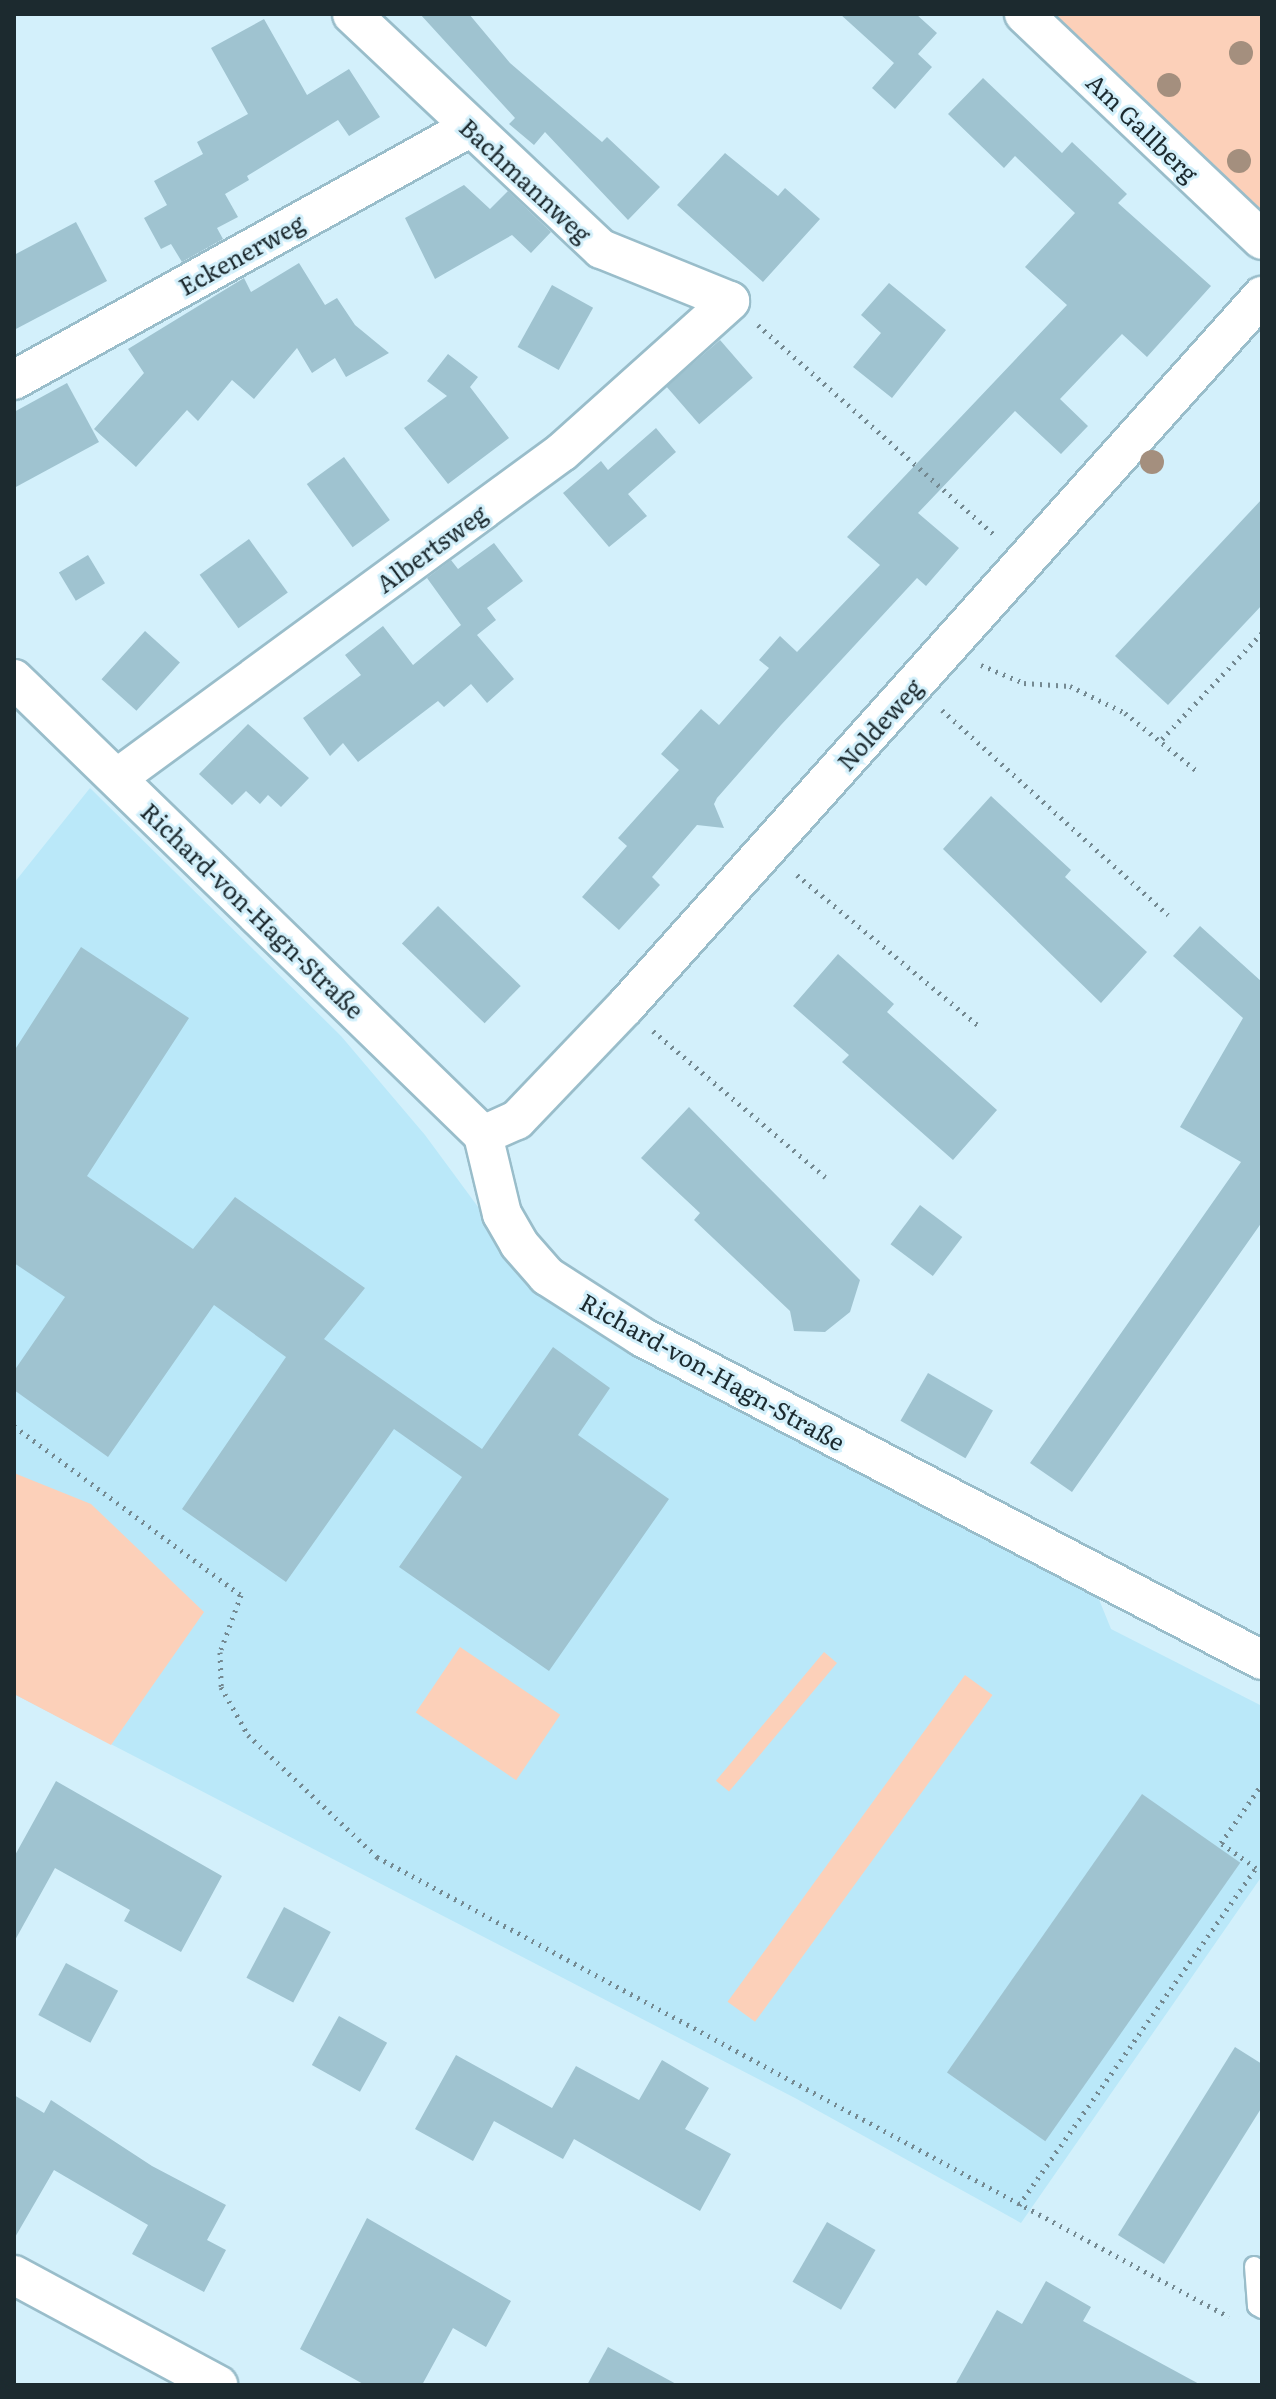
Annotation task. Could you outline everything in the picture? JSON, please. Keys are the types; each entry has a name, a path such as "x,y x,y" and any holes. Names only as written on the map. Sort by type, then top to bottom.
{"street":[{"name":"Bachmannweg","path":"352,14 469,128 601,249 730,301"},
{"name":"Am Gallberg","path":"1024,14 1262,240"},
{"name":"Eckenerweg","path":"14,380 469,128"},
{"name":"Noldeweg","path":"483,1135 517,1120 625,1007 1262,296"},
{"name":"Albertsweg","path":"117,778 562,452 730,301"},
{"name":"Richard-von-Hagn-Straße","path":"14,679 483,1135 502,1214 519,1244 547,1276 592,1308 1262,1660"},
{"path":"14,2275 218,2385"}],"lane":[{"path":"1254,2266 1257,2306 1262,2309"}],"path":[{"path":"730,301 1024,561"},
{"path":"1162,739 1262,633"},
{"path":"953,642 976,664 1024,683 1070,686 1125,713 1162,739 1197,771"},
{"path":"915,685 1168,915"},
{"path":"766,849 981,1028"},
{"path":"625,1007 825,1177"},
{"path":"14,1426 241,1595 220,1652 221,1687 248,1735 377,1857 1227,2320 1232,2311 1242,2316"},
{"path":"1019,2205 1256,1868 1221,1843 1262,1784"}],"shaded area":[{"path":"1043,14 1262,14 1262,221"},
{"path":"90,788 341,1036 425,1135 537,1287 1096,1592 1111,1629 1262,1706 1262,1876 1021,2223 795,2098 14,1694 14,883"},
{"path":"14,1473 91,1504 204,1612 111,1745 14,1694"},
{"path":"460,1647 560,1715 516,1780 416,1712"},
{"path":"824,1652 837,1663 729,1792 716,1781"},
{"path":"965,1675 993,1695 755,2022 728,2002"}],"building":[{"path":"420,14 469,14 510,63 602,142 607,137 660,187 628,220 545,132 534,145 509,124 515,118"},
{"path":"840,14 916,14 937,33 918,54 932,67 895,109 872,88 894,63"},
{"path":"264,19 307,95 349,69 380,117 349,136 338,120 247,176 249,180 225,194 238,217 217,228 223,239 182,262 171,244 161,249 144,218 167,205 154,181 203,154 197,142 248,114 211,48"},
{"path":"983,78 1062,153 1072,142 1127,194 1118,203 1211,286 1147,357 1122,334 1060,399 1088,426 1061,454 1015,411 918,513 959,548 926,586 917,578 781,725 717,798 714,804 724,828 697,825 652,877 660,885 619,930 582,897 627,846 618,838 679,770 661,754 701,709 719,725 769,668 759,660 780,636 797,652 880,565 847,537 1067,305 1025,267 1075,213 1015,156 1004,168 948,114"},
{"path":"725,153 778,196 785,188 820,219 763,282 677,205"},
{"path":"464,185 490,209 508,191 551,232 531,253 512,235 435,279 405,218"},
{"path":"76,222 107,281 14,330 14,255"},
{"path":"299,263 325,305 337,298 355,325 389,353 346,377 335,358 312,373 297,348 254,399 232,380 198,421 187,410 136,467 94,429 144,373 128,349 244,278 251,292"},
{"path":"889,283 946,330 892,398 853,367 881,333 861,315"},
{"path":"552,285 593,308 559,370 518,347"},
{"path":"720,340 753,378 699,424 666,387"},
{"path":"448,354 478,377 470,387 509,438 448,484 404,428 447,396 427,381"},
{"path":"67,383 99,442 14,488 14,412"},
{"path":"656,428 676,452 628,494 647,516 609,547 563,493 601,461 608,470"},
{"path":"344,457 390,520 353,547 307,484"},
{"path":"1262,499 1262,605 1168,705 1115,656"},
{"path":"249,539 288,592 238,628 200,575"},
{"path":"494,543 523,581 487,608 496,620 477,635 514,679 487,703 471,684 444,707 438,701 358,762 343,743 330,756 303,718 361,675 345,655 383,626 413,665 461,625 427,578 451,560 458,569"},
{"path":"88,555 105,583 76,601 59,573"},
{"path":"145,631 180,662 136,711 102,679"},
{"path":"248,724 309,778 281,807 268,795 260,804 246,791 232,805 199,774"},
{"path":"991,796 1071,870 1065,877 1147,952 1101,1003 943,849"},
{"path":"438,906 521,986 485,1023 402,943"},
{"path":"1200,926 1262,982 1262,1222 1072,1492 1030,1463 1241,1162 1180,1127 1243,1018 1173,956"},
{"path":"81,947 189,1018 87,1176 193,1249 235,1197 365,1288 324,1339 482,1449 553,1347 610,1388 578,1435 669,1499 549,1671 399,1567 462,1477 394,1429 286,1582 182,1509 286,1357 214,1305 108,1457 14,1390 14,1371 65,1297 14,1263 14,1051"},
{"path":"838,954 894,1004 887,1012 997,1110 953,1160 842,1062 849,1055 793,1006"},
{"path":"689,1107 860,1280 850,1312 825,1332 794,1331 790,1311 694,1220 700,1213 641,1158"},
{"path":"920,1205 962,1237 933,1276 891,1244"},
{"path":"928,1373 993,1410 965,1458 900,1421"},
{"path":"56,1781 222,1876 181,1952 124,1921 130,1910 55,1868 14,1942 14,1857"},
{"path":"1142,1794 1240,1863 1045,2141 947,2073"},
{"path":"284,1907 331,1932 293,2003 246,1978"},
{"path":"66,1963 118,1991 90,2043 38,2015"},
{"path":"339,2016 387,2043 360,2092 312,2065"},
{"path":"1235,2047 1262,2064 1262,2107 1164,2264 1118,2235"},
{"path":"456,2055 552,2108 576,2066 639,2100 662,2060 709,2088 685,2129 731,2154 700,2211 574,2139 563,2159 494,2121 473,2161 415,2129"},
{"path":"14,2095 44,2113 51,2100 152,2166 226,2205 207,2240 226,2250 204,2292 132,2254 148,2225 54,2170 14,2239"},
{"path":"367,2218 511,2301 486,2347 453,2328 422,2385 365,2385 300,2349"},
{"path":"827,2222 875,2250 841,2310 793,2282"},
{"path":"1046,2281 1091,2307 1083,2321 1201,2385 955,2385 997,2310 1022,2324"},
{"path":"608,2347 678,2385 587,2385"}]}
